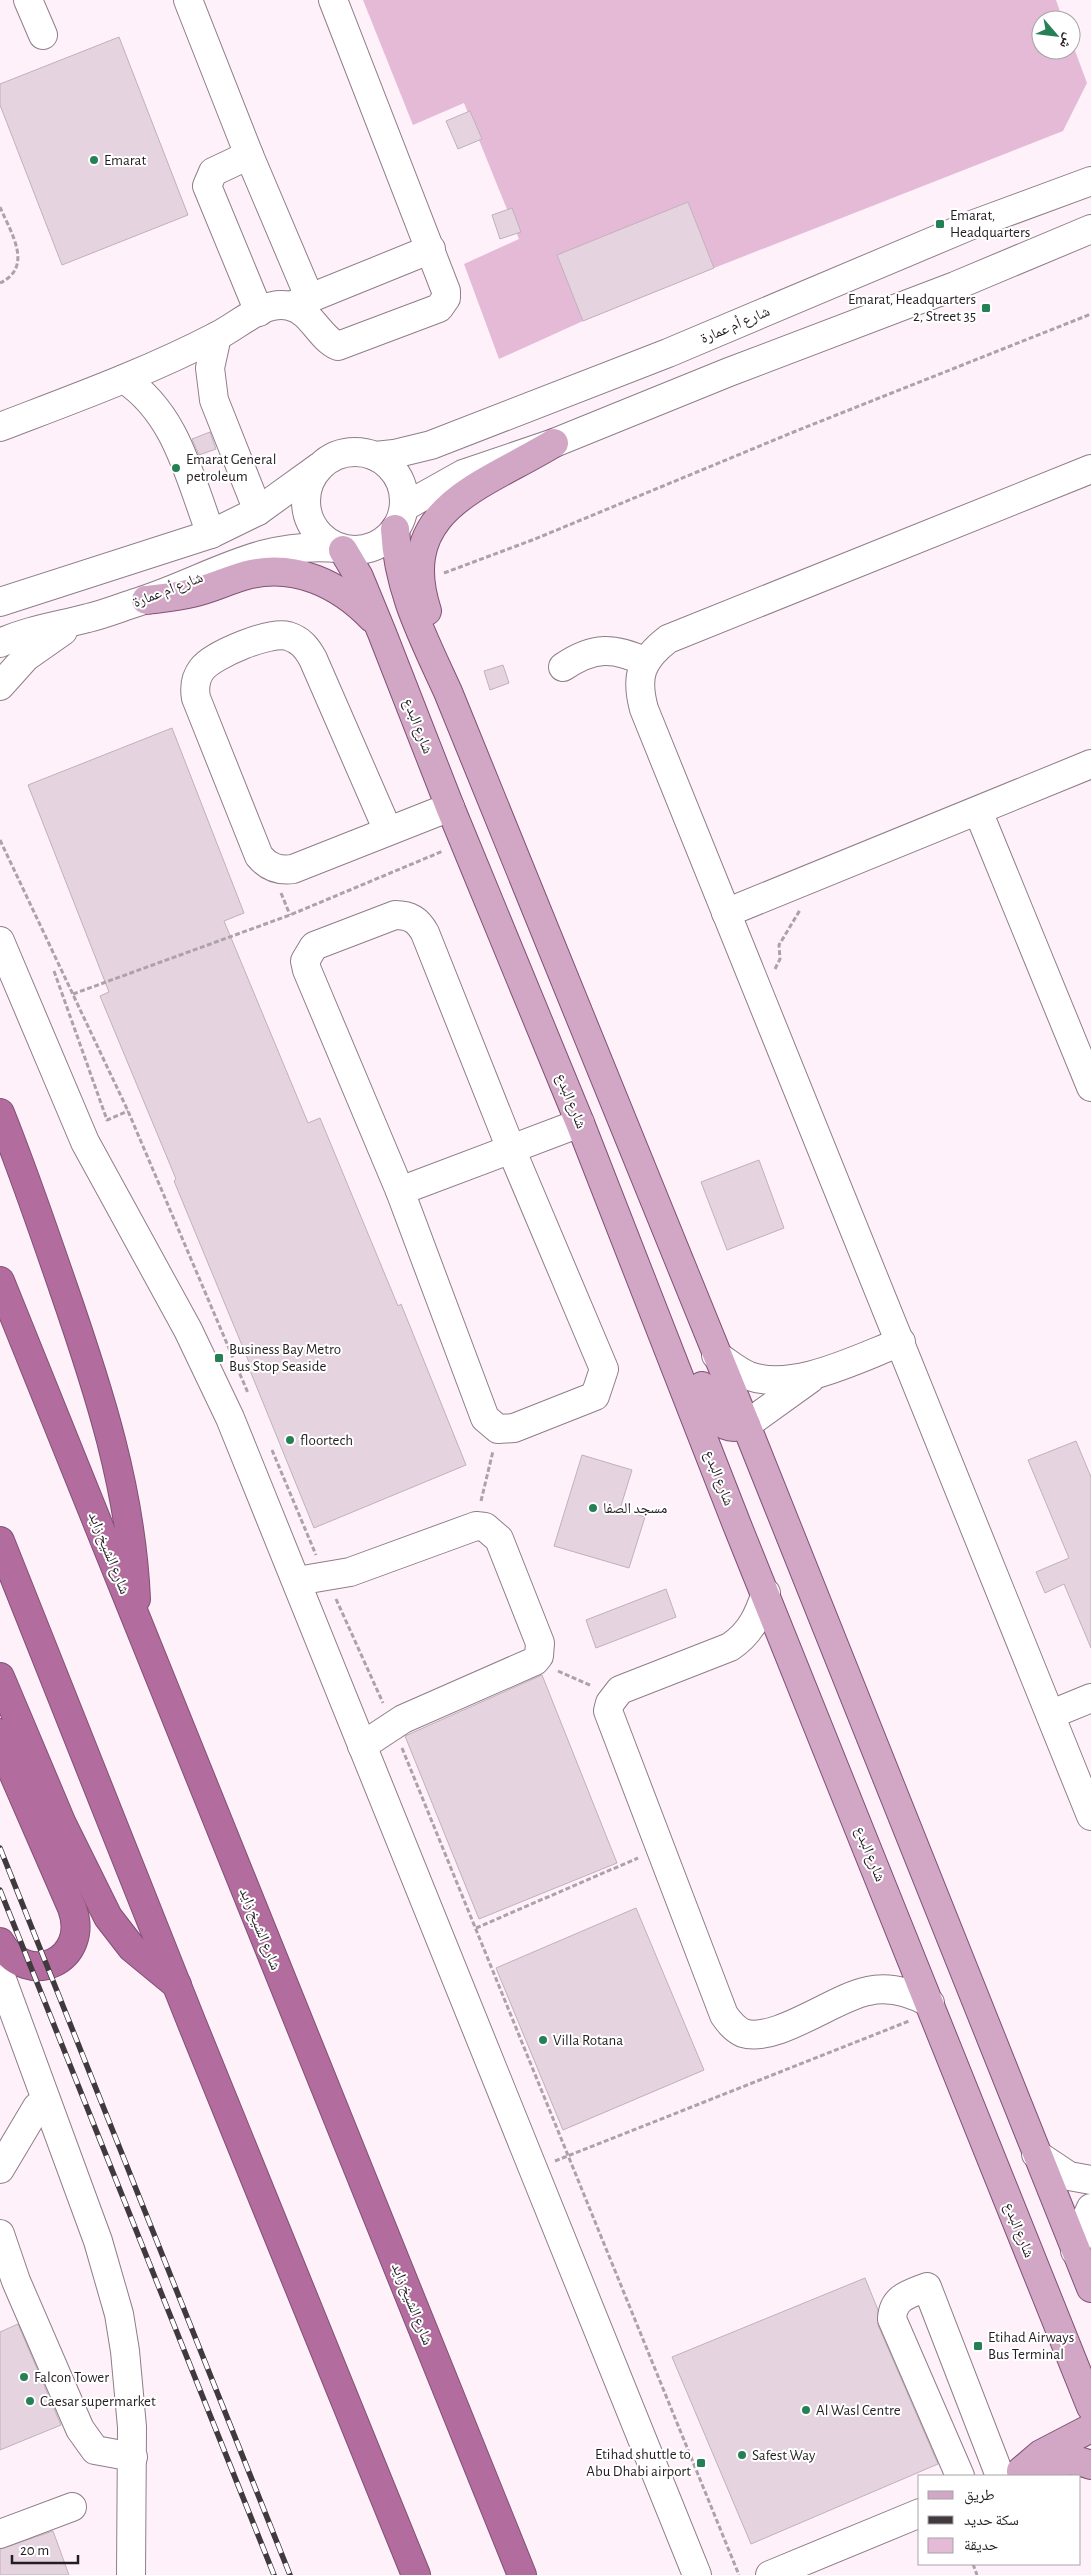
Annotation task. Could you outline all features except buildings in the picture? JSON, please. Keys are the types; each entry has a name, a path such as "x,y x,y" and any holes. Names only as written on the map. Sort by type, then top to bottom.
{"highway":[{"path":"0,1113 34,1200 108,1423 125,1502 134,1574 137,1623"},
{"name":"شارع الشيخ زايد","path":"0,1282 522,2575"},
{"path":"0,1541 177,1985 416,2575"},
{"path":"0,1677 62,1824 108,1917 132,1948 177,1985"},
{"path":"0,1733 11,1768 72,1908 77,1930 74,1941 60,1959 38,1966 16,1961 7,1953 0,1942"}],"main road":[{"path":"448,692 442,658 420,583 421,558 427,537 437,518 451,503 469,490 554,444"},
{"path":"400,518 399,570 404,590 448,692 746,1425 1091,2288"},
{"name":"شارع البدع","path":"340,549 359,577 382,633 464,842 580,1123 1091,2407"},
{"path":"146,600 191,594 246,575 266,572 287,572 307,576 343,592 372,618 382,633"},
{"path":"656,1315 672,1327 682,1340 716,1418 727,1427 735,1428 746,1425"},
{"path":"1010,2474 1041,2454 1091,2428"},
{"path":"1010,2474 1059,2460 1074,2460 1091,2465"}],"street":[{"path":"28,0 43,35"},
{"path":"188,0 249,155 301,302 331,343 338,346 439,308 446,298 446,291 333,0"},
{"path":"249,155 214,172 207,186 259,312"},
{"name":"شارع أم عمارة","path":"375,456 394,454 431,445 668,353 969,226 1091,181"},
{"path":"318,467 306,492 309,520 316,532 326,541 340,549 362,550 375,546 386,539 400,518 463,474 554,444 729,372 955,286 1091,230"},
{"path":"0,427 124,379 218,336 259,312 280,305 301,302 431,249"},
{"path":"218,336 210,368 214,400 258,511"},
{"path":"124,379 147,397 166,420 211,534"},
{"path":"0,602 211,534 258,511 328,460 351,452 375,456 394,471 400,482 400,518"},
{"path":"1091,469 668,640 652,652 641,669 638,690 753,981 1052,1714 1091,1816"},
{"name":"شارع أم عمارة","path":"0,643 18,635 89,618 146,600 201,577 279,550 298,546 340,549"},
{"path":"0,686 14,669 38,647 89,618"},
{"path":"388,831 313,659 298,640 287,636 274,635 238,647 210,661 202,668 196,683 196,698 259,856 264,862 278,869 293,868 450,807"},
{"path":"563,667 581,655 597,652 622,651 646,662"},
{"path":"726,913 1091,764"},
{"path":"978,811 1091,1088"},
{"path":"395,915 404,915 420,924 512,1149 604,1369 595,1396 514,1428 498,1429 485,1418 400,1191 306,970 305,961 314,946 395,915"},
{"path":"0,941 85,1142 210,1373 297,1581 697,2575"},
{"path":"400,1191 580,1123"},
{"path":"716,1355 736,1370 761,1379 787,1380 820,1373 901,1342"},
{"path":"746,1425 820,1373"},
{"path":"297,1581 350,1572 476,1526 486,1527 494,1532 499,1539 540,1643 539,1656 535,1661 412,1714 392,1724 362,1746"},
{"path":"766,1594 749,1631 730,1646 620,1690 614,1696 608,1711 724,2014 732,2025 742,2032 755,2035 767,2033 868,1990 900,1991 931,2007"},
{"path":"1052,1714 1091,1698"},
{"path":"0,1974 49,2102 75,2183 98,2241 118,2314 130,2389 133,2457 131,2575"},
{"path":"0,2020 36,2107 75,2183"},
{"path":"0,2169 36,2107"},
{"path":"1036,2154 1069,2176 1091,2180"},
{"path":"1075,2251 1082,2227 1091,2208"},
{"path":"0,2234 16,2281 80,2429 95,2450 133,2457"},
{"path":"960,2475 892,2319 895,2304 900,2299 927,2287 1010,2474"},
{"path":"0,2534 72,2507"},
{"path":"770,2575 918,2514"}],"path":[{"path":"0,208 20,259 13,275 0,283"},
{"path":"420,583 1091,314"},
{"path":"72,994 290,915 464,842"},
{"path":"753,981 771,974 777,967 780,959 779,945 804,901 799,884"},
{"path":"54,971 107,1120 128,1111"},
{"path":"476,1526 498,1429"},
{"path":"535,1661 614,1696"},
{"path":"476,1928 660,1848"},
{"path":"534,2172 568,2154 931,2007"}],"green space":[{"path":"363,0 1056,0 1060,10 1031,10 1031,60 1078,60 1087,83 1063,131 714,268 688,202 557,255 583,321 499,359 464,264 519,239 464,103 413,125"}],"railway":[{"path":"0,1848 290,2575"},
{"path":"0,1890 274,2575"}],"place":[{"name":"Emarat","path":"94,160"},
{"name":"Emarat, Headquarters","path":"940,224"},
{"name":"Emarat, Headquarters 2, Street 35","path":"986,308"},
{"name":"Emarat General petroleum","path":"176,468"},
{"name":"Business Bay Metro Bus Stop Seaside","path":"219,1358"},
{"name":"floortech","path":"290,1440"},
{"name":"مسجد الصفا","path":"593,1508"},
{"name":"Villa Rotana","path":"543,2040"},
{"name":"Etihad Airways Bus Terminal","path":"978,2346"},
{"name":"Falcon Tower","path":"24,2377"},
{"name":"Caesar supermarket","path":"30,2401"},
{"name":"Al Wasl Centre","path":"806,2410"},
{"name":"Safest Way","path":"742,2455"},
{"name":"Etihad shuttle to Abu Dhabi airport","path":"701,2463"}]}
